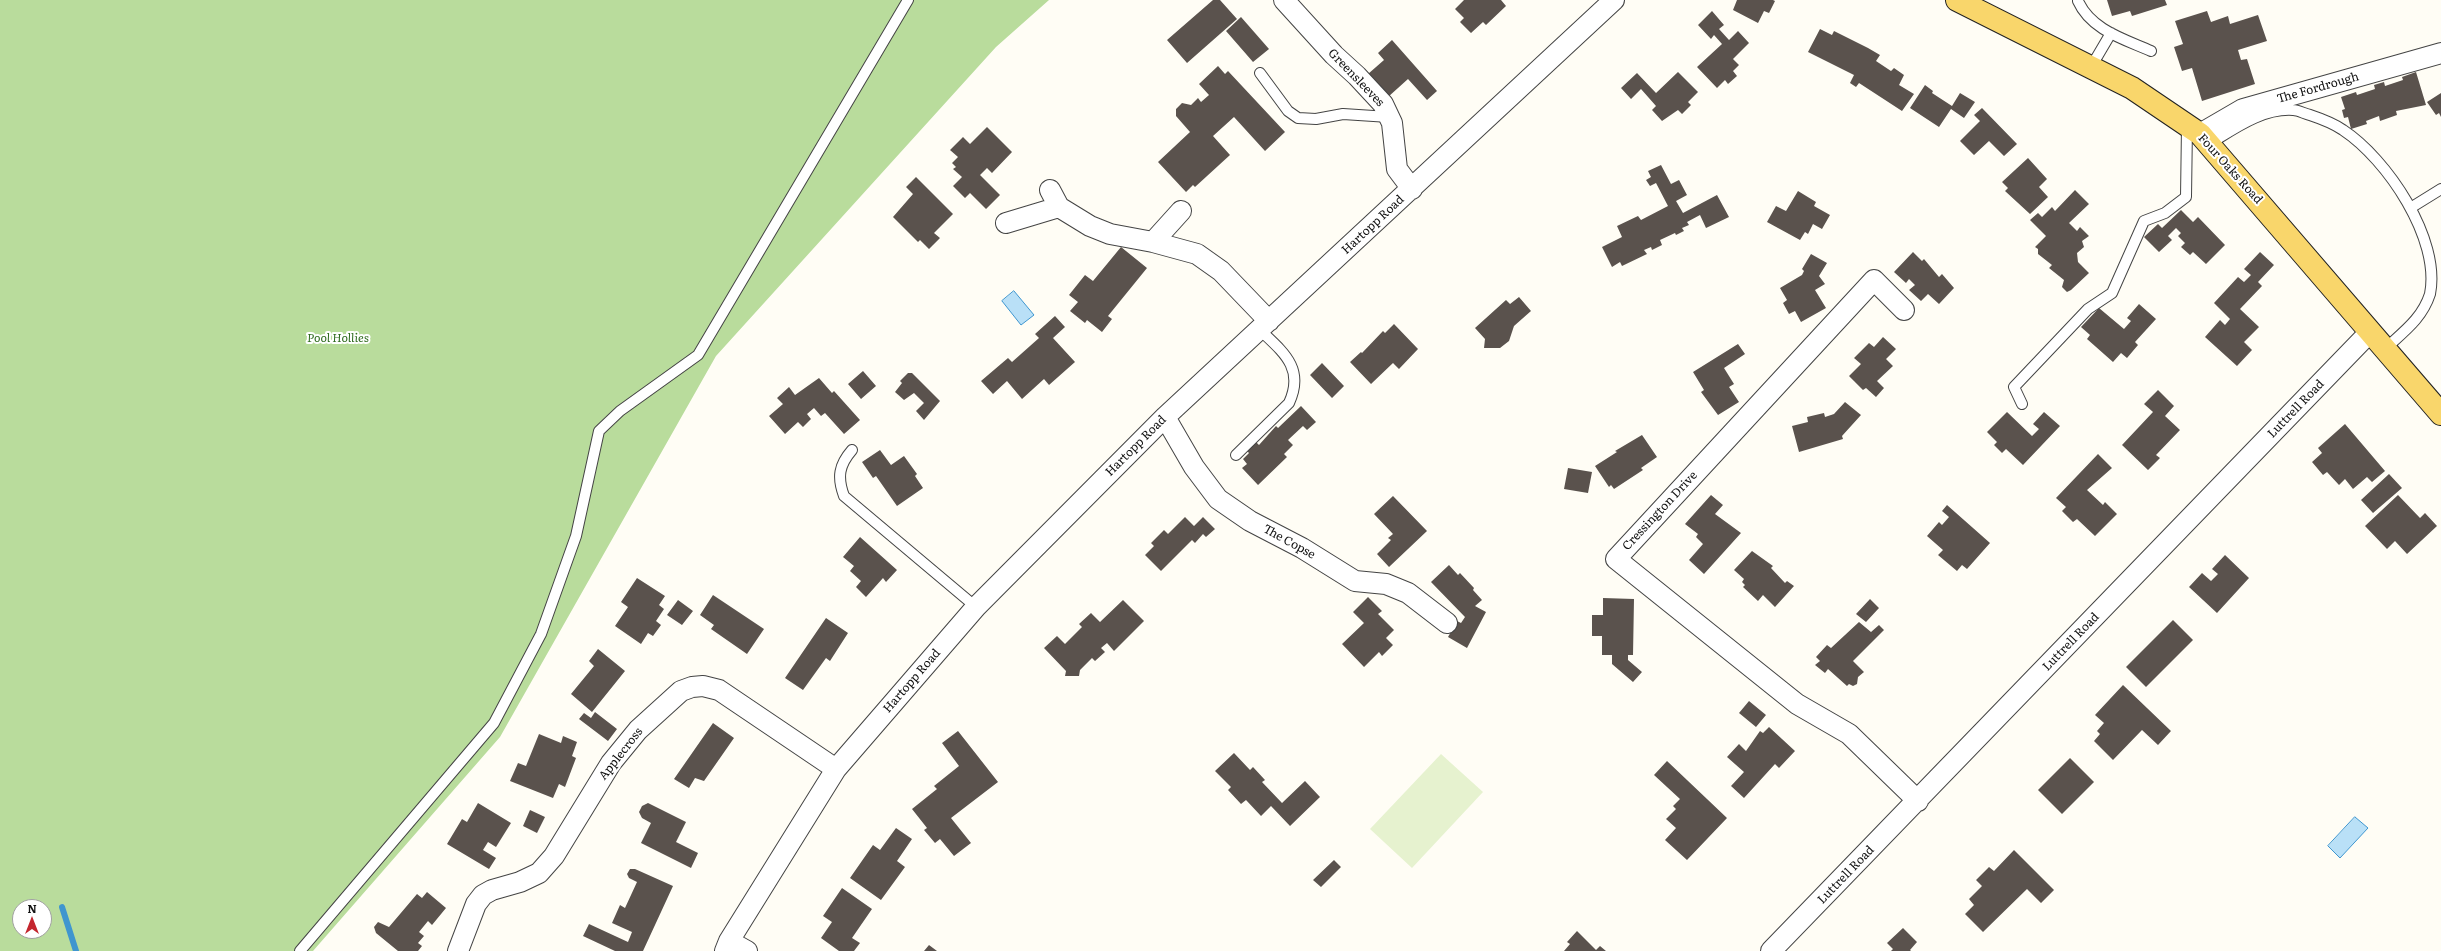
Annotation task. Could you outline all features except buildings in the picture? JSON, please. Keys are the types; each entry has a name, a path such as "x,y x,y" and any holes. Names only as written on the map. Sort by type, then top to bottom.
{"main road":[{"name":"Four Oaks Road","path":"1957,0 2132,88 2199,135 2441,414"}],"street":[{"name":"Greensleeves","path":"1284,0 1334,55 1376,96 1389,117 1394,138 1396,169 1412,189"},
{"name":"Hartopp Road","path":"727,946 836,769 976,607 1165,417 1614,0"},
{"name":"The Fordrough","path":"2199,135 2243,109 2441,53"},
{"path":"1050,190 1059,207 1079,221 1103,231 1197,254 1208,261 1264,325"},
{"path":"1006,223 1059,207"},
{"path":"1153,242 1181,211"},
{"name":"Cressington Drive","path":"1904,310 1874,280 1616,559 1797,704 1848,734 1918,801"},
{"name":"Luttrell Road","path":"1771,951 1918,801 2370,332"},
{"name":"The Copse","path":"1165,417 1194,467 1218,499 1250,521 1302,548 1355,581 1386,584 1408,593 1447,623"},
{"name":"Applecross","path":"458,951 476,904 483,895 492,890 520,882 539,873 554,856 611,762 638,730 681,691 692,687 703,686 719,690 836,769"},
{"path":"727,946 747,951"}],"lane":[{"path":"300,951 494,723 540,634 576,536 599,431 620,411 698,355 908,0"},
{"path":"2075,0 2083,12 2098,26 2110,33 2151,51"},
{"path":"2091,68 2110,33"},
{"path":"1260,74 1288,111 1298,118 1316,119 1343,114 1389,117"},
{"path":"2022,404 2014,387 2088,309 2112,293 2144,221 2165,213 2186,197 2199,135 2260,115 2293,110 2324,120 2344,130 2388,174 2412,207 2431,252 2433,269 2430,293 2422,314 2385,349"},
{"path":"2412,207 2441,189"},
{"path":"1236,455 1289,403 1294,392 1294,371 1289,360 1264,325"},
{"path":"852,450 842,462 839,481 844,496 976,607"}],"green space":[{"name":"Pool Hollies","path":"0,0 1049,0 996,47 716,356 500,737 313,951 0,951"},
{"path":"1441,754 1483,792 1412,868 1370,829"}],"water":[{"path":"1014,291 1034,315 1021,325 1002,301"},
{"path":"2355,817 2368,828 2340,858 2328,846"}],"waterway":[{"path":"62,907 76,951"}]}
